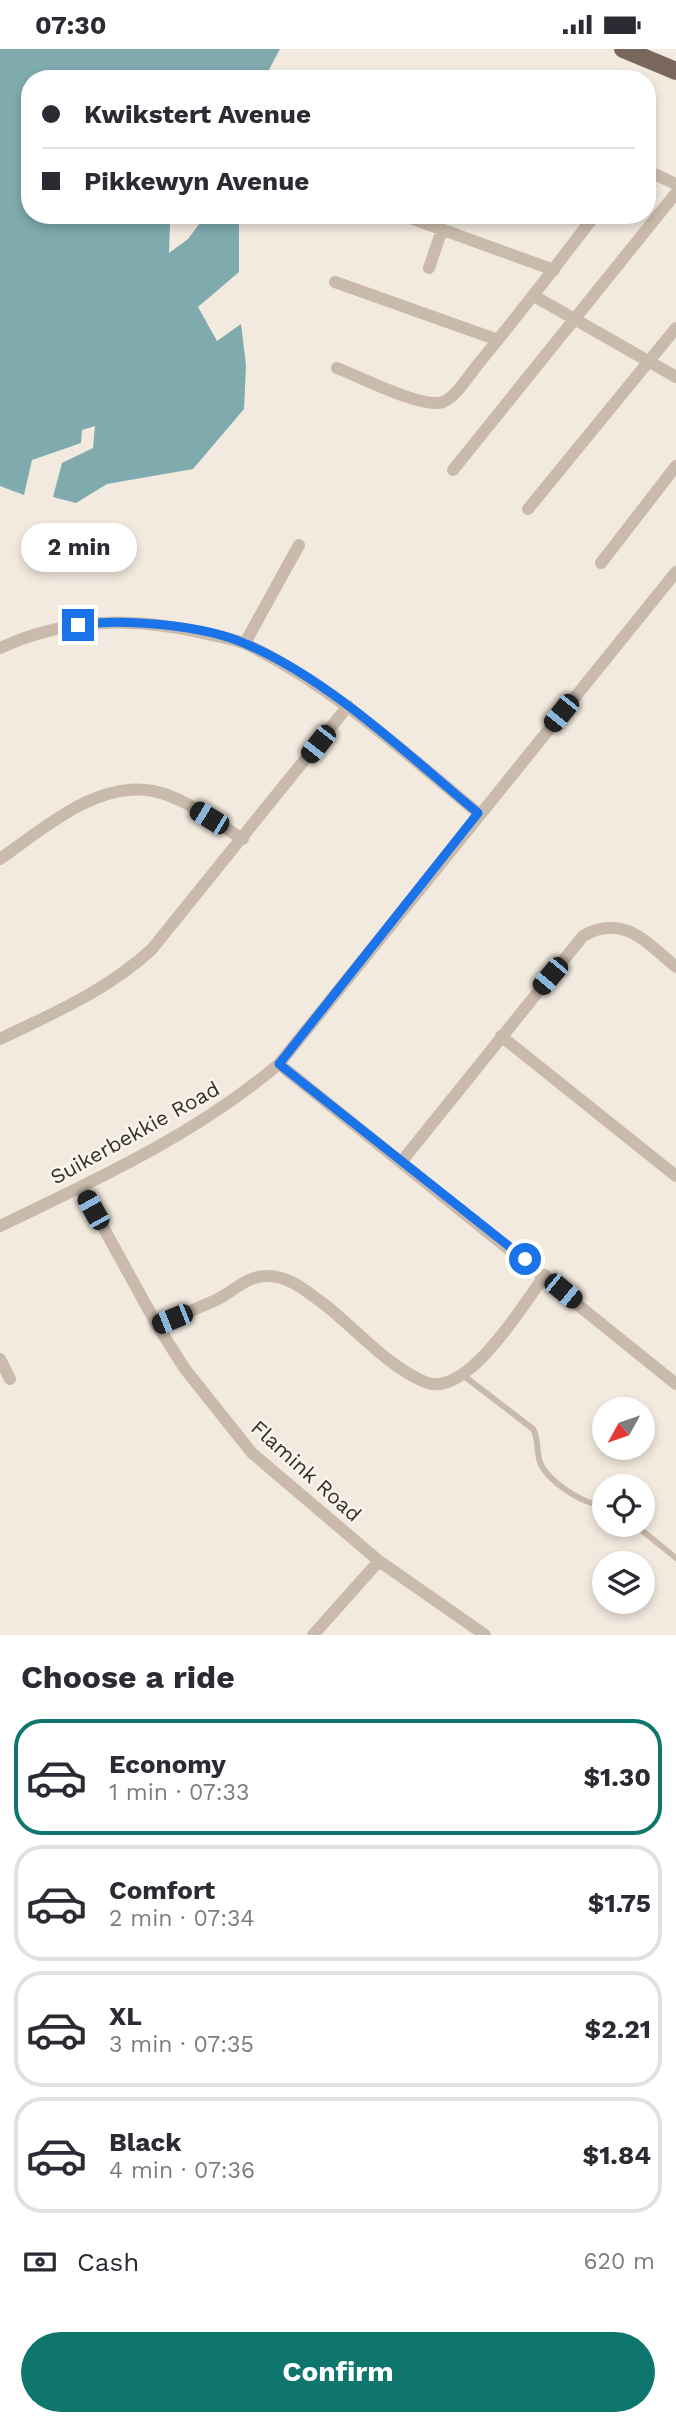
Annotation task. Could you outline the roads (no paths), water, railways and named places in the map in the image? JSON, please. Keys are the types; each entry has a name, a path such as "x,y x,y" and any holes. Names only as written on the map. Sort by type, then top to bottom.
{"main road":[{"path":"623,49 676,71"}],"street":[{"path":"656,175 676,184"},
{"path":"656,218 676,193"},
{"path":"426,224 554,270"},
{"path":"337,368 414,399 429,403 442,402 452,395 498,340 588,224"},
{"path":"453,470 651,224"},
{"path":"429,268 442,230"},
{"path":"335,282 498,340"},
{"path":"534,296 676,377"},
{"path":"528,509 676,328"},
{"path":"601,563 676,465"},
{"path":"245,643 299,545"},
{"name":"Suikerbekkie Road","path":"0,1226 163,1145 223,1109 279,1064 478,813 676,572"},
{"path":"0,648 51,629 105,621 171,625 245,643 348,706 478,813"},
{"path":"0,1039 92,995 134,966 152,949 348,706"},
{"path":"0,859 67,813 96,799 127,791 153,791 177,800 243,839"},
{"path":"402,1161 583,936 610,926 625,929 676,967"},
{"path":"501,1036 676,1176"},
{"path":"279,1064 545,1275 676,1384"},
{"name":"Flamink Road","path":"81,1187 157,1325 185,1369 252,1453 379,1561 485,1635"},
{"path":"157,1325 219,1298 249,1279 267,1275 289,1280 311,1294 404,1371 427,1384 447,1384 464,1376 545,1275"},
{"path":"0,1359 10,1379"},
{"path":"313,1635 379,1561"}],"lane":[{"path":"464,1376 533,1429 540,1460 548,1474 592,1504"},
{"path":"650,1537 676,1558"}],"water":[{"path":"0,49 280,49 269,70 21,70 21,224 170,224 169,253 188,239 199,224 238,224 239,272 198,307 217,341 241,324 246,365 244,409 193,469 107,484 76,503 53,497 62,463 93,448 95,426 82,430 81,443 32,460 24,495 0,486"}]}
